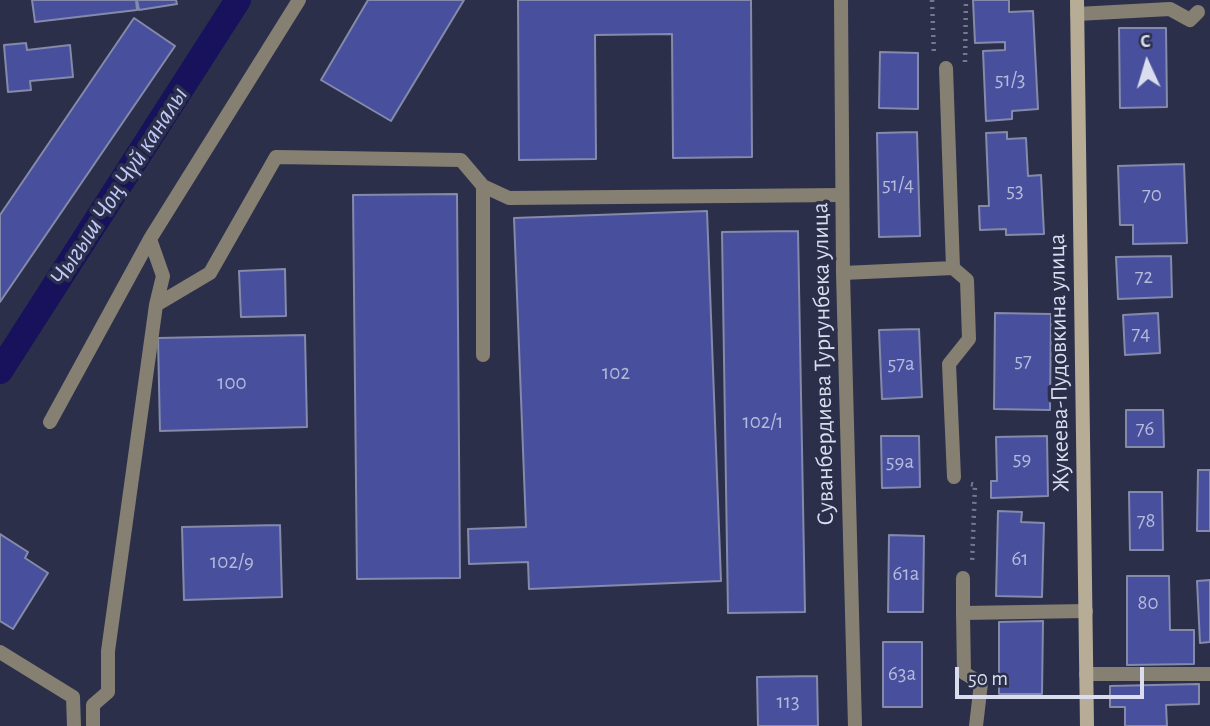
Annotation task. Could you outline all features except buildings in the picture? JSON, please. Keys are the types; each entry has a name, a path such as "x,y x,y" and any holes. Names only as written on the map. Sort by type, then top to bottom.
{"main road":[{"name":"Жукеева-Пудовкина улица","path":"1077,7 1087,726"}],"street":[{"path":"50,422 150,239 299,0"},
{"name":"Суванбердиева Тургунбека улица","path":"841,0 842,273 855,726"},
{"path":"1077,7 1170,9 1190,20 1198,12"},
{"path":"946,68 953,268"},
{"path":"156,305 210,273 276,157 461,160 482,186 509,198 842,195"},
{"path":"482,186 484,355"},
{"path":"93,726 93,705 108,692 108,651 156,305 163,276 150,239"},
{"path":"842,273 953,268 967,280 969,339 950,364 954,477"},
{"path":"962,578 964,673 981,683 976,726"},
{"path":"963,613 1086,611"},
{"path":"0,652 73,697 74,726"},
{"path":"1086,674 1210,674"}],"path":[{"path":"932,0 934,59 946,68 964,64 966,0"},
{"path":"954,477 975,485 971,575 962,578"}],"waterway":[{"name":"Чыгыш Чоң Чүй каналы","path":"0,371 238,0"}]}
